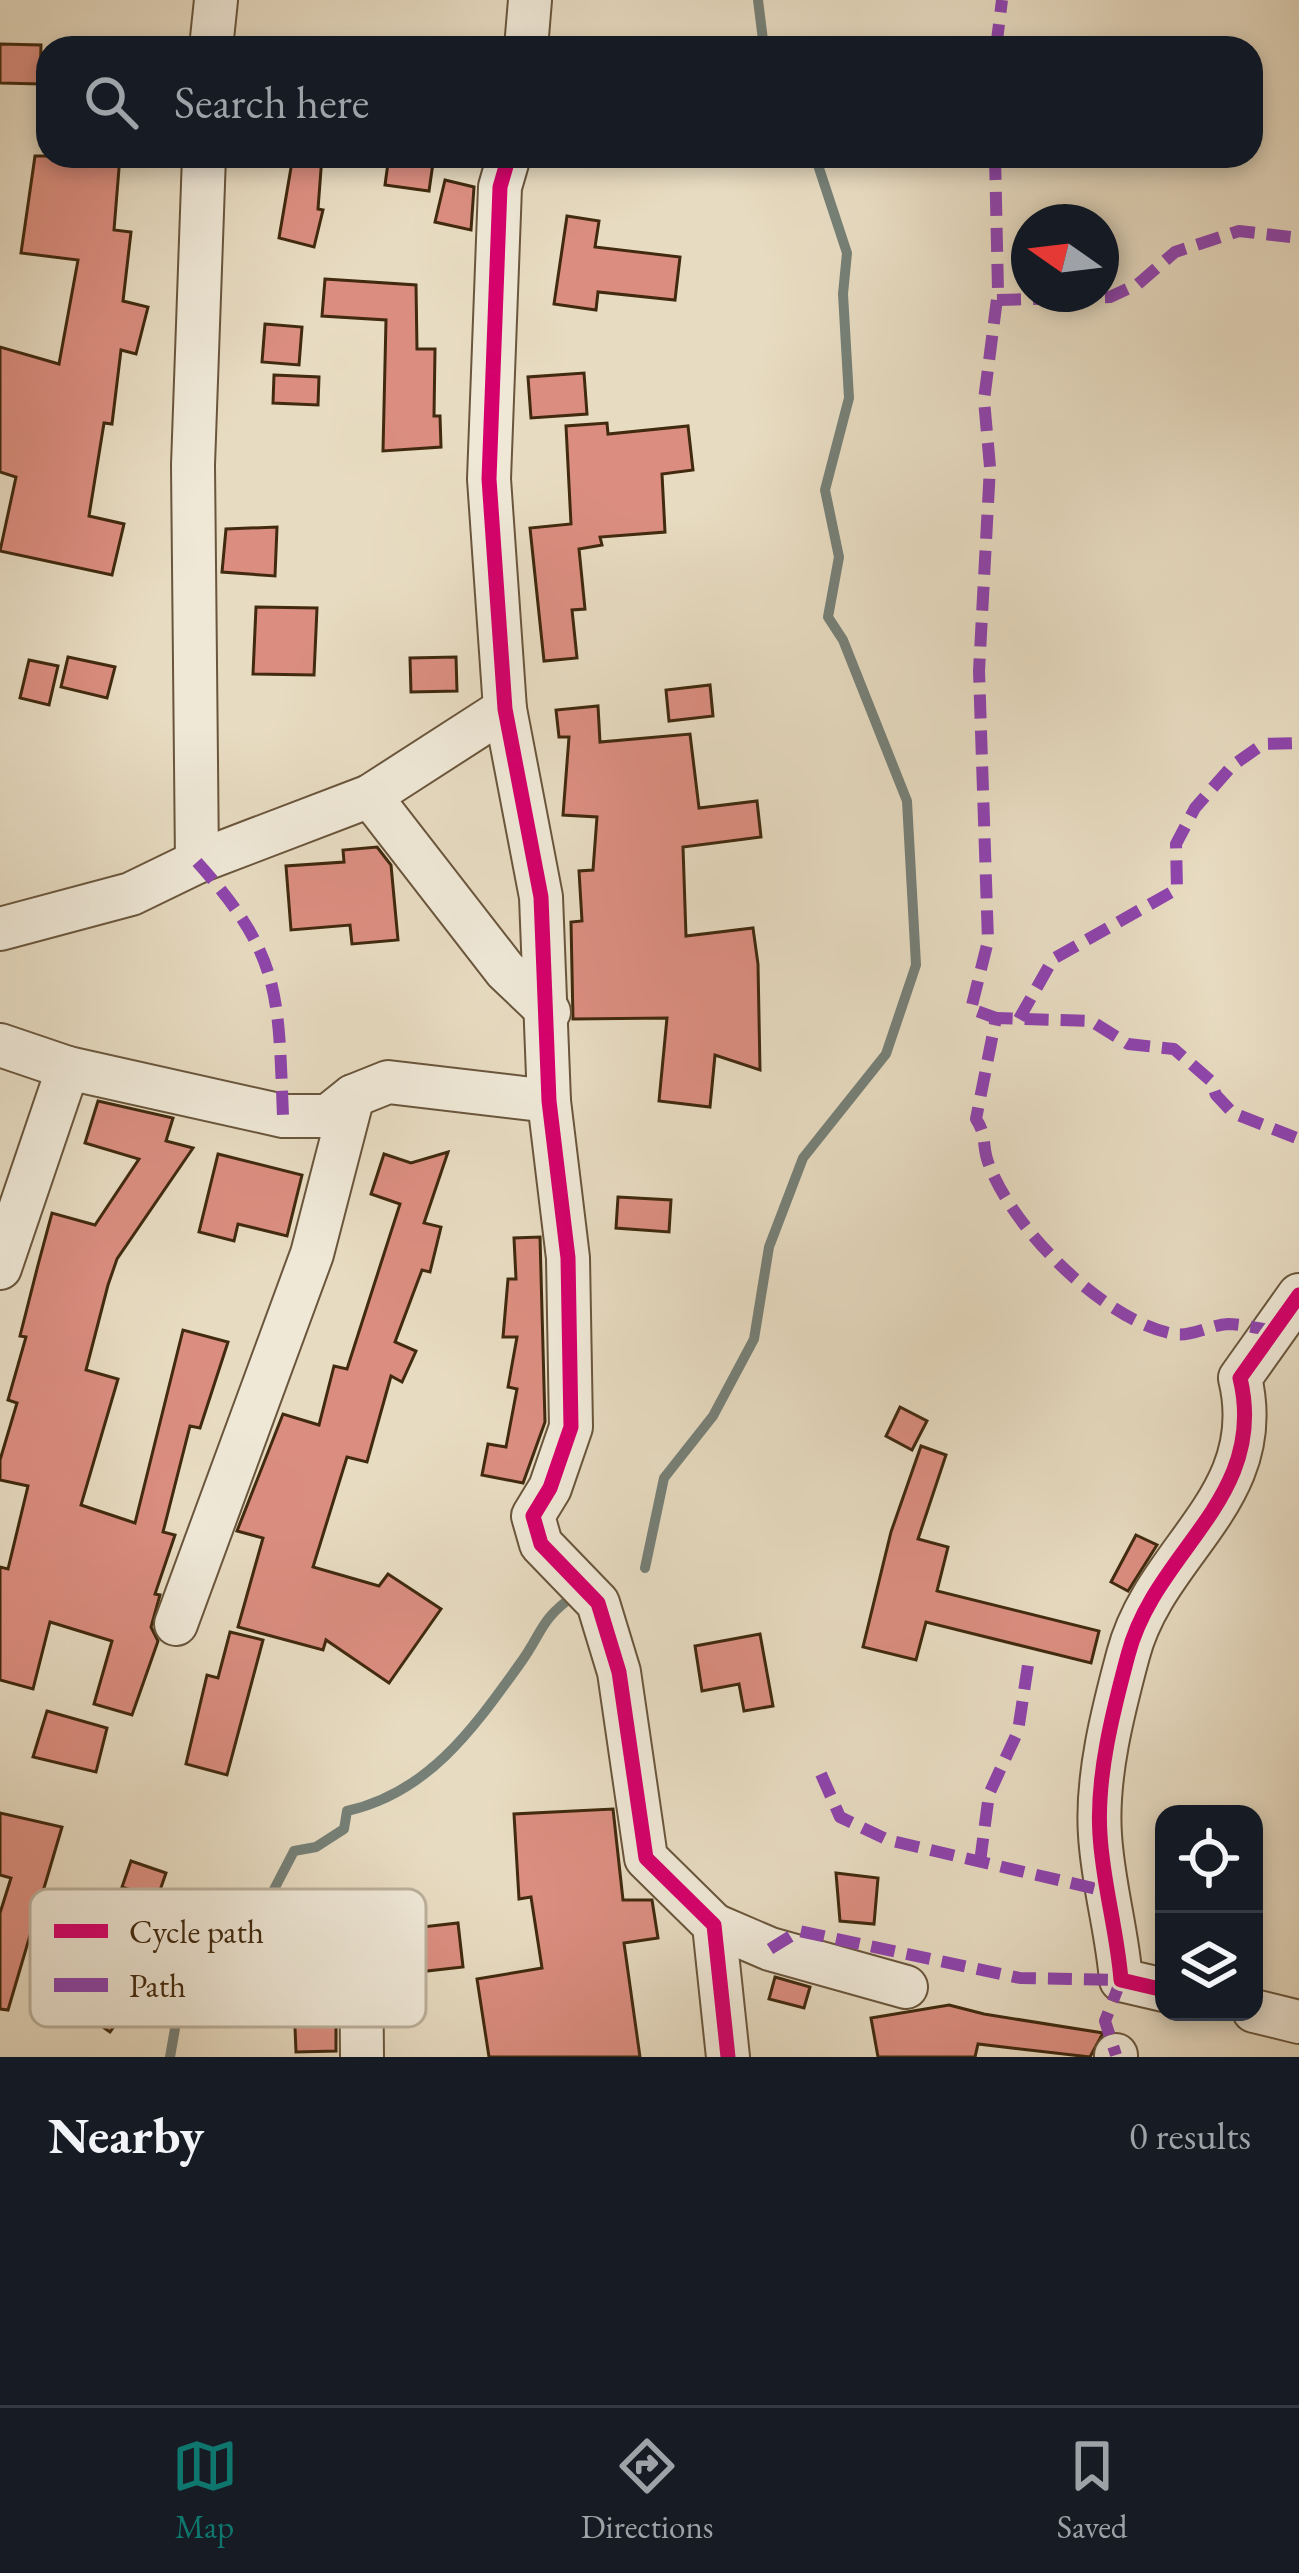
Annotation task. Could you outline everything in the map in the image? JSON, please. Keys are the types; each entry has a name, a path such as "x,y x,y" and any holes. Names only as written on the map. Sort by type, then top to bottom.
{"street":[{"path":"212,36 216,0"},
{"path":"527,36 530,0"},
{"path":"197,862 193,465 204,168"},
{"path":"505,168 500,187 489,479 505,709 542,897 549,1101 568,1258 571,1426 550,1488 532,1516 542,1544 598,1603 619,1672 646,1858 714,1925 770,1949 906,1987"},
{"path":"0,929 131,894 197,862 370,796 505,709"},
{"path":"370,796 505,970 548,1012"},
{"path":"0,1045 68,1068 283,1116 328,1116 353,1096 388,1082 549,1101"},
{"path":"0,1268 68,1068"},
{"path":"176,1624 312,1254 353,1096"},
{"path":"1155,1988 1121,1980 1117,1929 1105,1892 1099,1830 1117,1697 1151,1595 1208,1520 1242,1456 1248,1412 1240,1378 1299,1295"},
{"path":"714,1925 728,2057"},
{"path":"1263,2013 1299,2022"},
{"path":"362,2027 362,2057"}],"building":[{"path":"0,44 36,45 36,84 0,83"},
{"path":"35,156 36,168 119,168 114,230 131,232 123,301 148,307 136,354 121,350 112,424 104,423 89,516 124,524 112,575 0,551 16,477 0,472 0,347 59,364 78,260 21,253"},
{"path":"291,168 321,168 318,209 323,210 314,247 279,238"},
{"path":"387,168 432,168 429,191 385,185"},
{"path":"445,180 474,187 471,230 435,222"},
{"path":"567,216 599,221 595,247 680,257 675,300 598,292 596,310 554,304"},
{"path":"325,279 416,285 417,349 435,349 434,416 440,416 441,447 383,451 386,320 322,316"},
{"path":"265,324 302,327 299,365 262,362"},
{"path":"584,373 587,414 531,418 528,377"},
{"path":"274,375 319,377 318,405 273,403"},
{"path":"607,423 608,434 688,426 693,470 662,474 665,532 600,537 602,545 579,549 585,609 572,610 577,658 544,661 530,528 571,524 566,426"},
{"path":"277,527 275,576 222,572 226,529"},
{"path":"256,607 317,608 314,675 253,674"},
{"path":"68,657 115,667 107,698 61,687"},
{"path":"456,657 457,691 411,692 410,658"},
{"path":"29,660 58,666 49,705 20,698"},
{"path":"710,685 713,716 669,721 666,690"},
{"path":"598,706 600,742 690,734 699,808 757,801 761,837 683,847 686,936 753,928 758,964 760,1070 715,1055 710,1107 659,1101 667,1018 573,1019 571,922 582,921 579,871 593,870 597,817 563,815 569,737 559,737 556,710"},
{"path":"377,847 391,865 398,940 352,944 350,925 291,930 286,866 344,862 343,850"},
{"path":"98,1101 173,1118 166,1141 193,1148 117,1259 108,1285 86,1370 118,1379 81,1505 135,1523 183,1330 228,1342 200,1428 190,1426 163,1532 175,1535 155,1594 160,1595 151,1627 158,1641 132,1715 94,1704 112,1641 50,1622 33,1689 0,1680 0,1567 8,1569 28,1486 0,1480 0,1460 17,1403 8,1400 26,1337 20,1336 38,1265 52,1213 95,1225 139,1159 85,1143"},
{"path":"448,1152 424,1223 441,1227 430,1272 422,1270 395,1342 416,1351 402,1382 391,1376 367,1462 347,1457 313,1567 379,1586 388,1574 441,1609 389,1683 326,1640 323,1650 238,1627 263,1538 237,1531 283,1414 319,1425 334,1366 347,1369 400,1204 371,1194 384,1154 411,1163"},
{"path":"218,1154 302,1175 287,1236 238,1224 234,1241 199,1232"},
{"path":"618,1197 671,1200 669,1232 616,1228"},
{"path":"540,1237 545,1422 523,1483 482,1475 488,1444 506,1447 517,1389 508,1387 517,1337 503,1337 508,1279 516,1279 514,1238"},
{"path":"900,1407 927,1421 912,1450 886,1436"},
{"path":"921,1446 946,1455 918,1539 948,1547 937,1591 1099,1631 1091,1663 926,1622 916,1660 863,1647 891,1532"},
{"path":"1136,1535 1157,1545 1128,1591 1111,1582"},
{"path":"230,1632 263,1640 227,1775 186,1764 207,1675 218,1678"},
{"path":"760,1634 773,1706 744,1711 739,1684 702,1691 695,1646"},
{"path":"47,1711 107,1728 96,1772 33,1757"},
{"path":"613,1809 623,1900 652,1900 658,1938 624,1943 640,2057 489,2057 477,1979 542,1968 531,1897 519,1899 514,1814"},
{"path":"0,1813 62,1827 44,1889 30,1889 30,1935 8,2010 0,2009 0,1913 11,1878 0,1875"},
{"path":"131,1861 166,1873 160,1889 122,1887"},
{"path":"836,1873 878,1878 874,1924 840,1921"},
{"path":"458,1923 463,1967 426,1971 426,1927"},
{"path":"775,1977 810,1987 804,2008 769,1999"},
{"path":"949,2005 1103,2033 1090,2057 978,2044 975,2057 878,2057 871,2018"},
{"path":"295,2027 336,2027 336,2051 296,2052"}],"waterway":[{"path":"758,0 762,36"},
{"path":"645,1568 664,1478 713,1416 754,1339 769,1247 803,1158 886,1054 916,965 907,801 843,640 828,617 839,557 825,490 849,398 843,294 847,253 819,168"},
{"path":"274,1889 294,1851 316,1847 344,1829 347,1811 402,1790 446,1755 502,1689 548,1619 576,1594"},
{"path":"170,2057 175,2027"}],"marked path":[{"path":"998,36 1002,0"},
{"path":"995,168 998,291 984,400 990,467 979,671 988,941 971,1009 996,1018"},
{"path":"997,300 1110,297 1138,284 1175,252 1239,231 1299,238"},
{"path":"1019,1019 1053,959 1177,889 1176,844 1195,808 1232,766 1263,744 1299,743"},
{"path":"197,862 246,924 270,979 283,1116"},
{"path":"1274,1331 1228,1324 1174,1334 1147,1326 1091,1292 1039,1242 1000,1188 976,1119 996,1018 1091,1021 1128,1044 1174,1049 1211,1081 1216,1095 1233,1113 1299,1139"},
{"path":"980,1862 989,1794 1018,1731 1028,1665"},
{"path":"821,1774 840,1817 888,1840 1105,1891"},
{"path":"770,1949 799,1931 1020,1978 1121,1980 1105,2021 1116,2055"}],"cycle path":[{"path":"506,168 500,187 489,479 505,709 541,897 549,1101 568,1258 571,1427 550,1488 533,1516 541,1544 598,1603 619,1672 646,1858 714,1925 728,2057"},
{"path":"1155,1988 1121,1980 1100,1835 1107,1744 1142,1618 1224,1491 1239,1457 1245,1420 1240,1378 1299,1295"}]}
